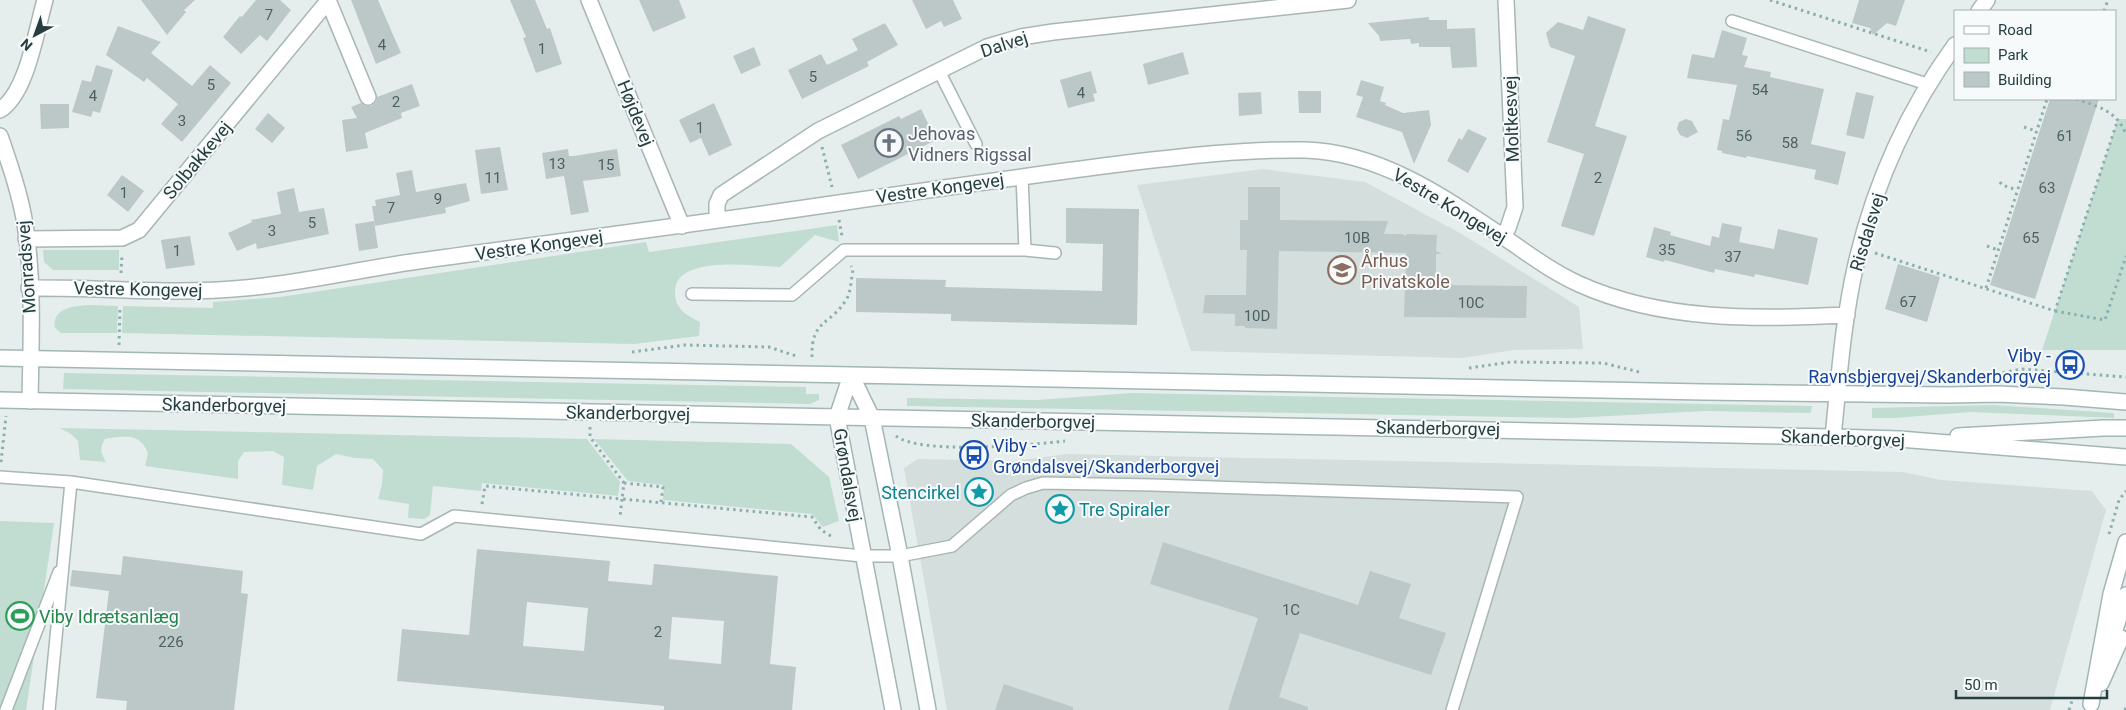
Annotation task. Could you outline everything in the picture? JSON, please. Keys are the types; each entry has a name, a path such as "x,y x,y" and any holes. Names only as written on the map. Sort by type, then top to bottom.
{"street":[{"path":"0,110 15,96 22,83 45,0"},
{"name":"Højdevej","path":"589,0 682,226"},
{"name":"Dalvej","path":"717,220 716,204 721,195 818,131 987,47 1021,37 1348,0"},
{"name":"Moltkesvej","path":"1502,236 1508,228 1515,207 1506,0"},
{"path":"328,1 368,97"},
{"name":"Solbakkevej","path":"26,238 122,238 139,230 328,1"},
{"name":"Risdalsvej","path":"1834,437 1847,315 1860,249 1872,209 1900,133 1927,84 1952,55"},
{"name":"Monradsvej","path":"0,136 15,182 26,238 29,288 30,401"},
{"name":"Vestre Kongevej","path":"29,288 182,292 248,288 409,262 682,226 1022,176 1210,154 1305,150 1341,153 1409,177 1547,267 1574,282 1608,297 1652,308 1705,315 1781,318 1847,315"},
{"path":"0,358 1838,393 1998,394 2064,396 2126,402"},
{"name":"Grøndalsvej","path":"851,375 837,417 862,556 893,710"},
{"name":"Grøndalsvej","path":"851,375 872,418 900,556 928,710"},
{"name":"Skanderborgvej","path":"0,400 1834,437 1899,439 2126,457"},
{"path":"1899,439 2126,428"},
{"path":"2090,707 2111,594 2126,542"},
{"path":"2090,707 2126,595"},
{"path":"2090,707 2126,628"}],"lane":[{"path":"1732,21 1927,84"},
{"path":"939,70 976,144"},
{"path":"1022,176 1025,250"},
{"path":"692,294 792,295 844,250 1025,250 1055,252"},
{"path":"0,477 71,482 422,534 454,516 862,556 900,556 952,546 1011,495 1042,483 1163,485 1517,497 1452,710"},
{"path":"49,710 71,482"},
{"path":"6,710 64,559"}],"path":[{"path":"1770,0 1952,55"},
{"path":"1986,289 2047,100"},
{"path":"2079,100 2100,106 2118,119 2126,132"},
{"path":"2055,311 2118,119"},
{"path":"2024,127 2036,131"},
{"path":"2000,182 2002,185 2017,190"},
{"path":"1987,246 1998,250"},
{"path":"1860,249 2055,311 2105,320 2126,256"},
{"path":"812,360 812,346 816,331 847,299 853,270 844,250"},
{"path":"1982,377 2022,369 2126,377"},
{"path":"589,412 590,437 624,483 619,532"},
{"path":"2,452 5,430"},
{"path":"895,436 903,442 933,446 1018,446 1071,440"},
{"path":"624,483 663,487 661,502"},
{"path":"480,519 485,486 812,517 821,530 838,541"}],"shaded area":[{"name":"Århus Privatskole","path":"1263,169 1365,182 1460,233 1579,307 1583,349 1514,350 1462,358 1191,351 1137,185"},
{"path":"1068,454 1903,472 1941,480 2092,491 2106,510 2050,710 947,710 904,468 918,459 1012,461"}],"green space":[{"path":"2118,119 2126,119 2126,350 2042,350"},
{"path":"837,225 839,242 815,235 780,267 736,264 701,267 688,272 678,280 675,292 677,303 682,311 700,322 699,336 634,344 122,333 123,306 213,308 213,302 280,297 646,242 649,252"},
{"path":"43,250 119,250 119,270 53,270 44,262"},
{"path":"88,305 118,306 117,333 61,333 55,328 55,321 60,312 71,307"},
{"path":"64,373 806,387 806,394 819,394 819,400 810,404 63,389"},
{"path":"1131,393 1812,406 1811,413 1705,411 1572,418 907,406 907,398 1037,400"},
{"path":"1993,405 2114,413 2114,418 1971,412 1872,418 1872,408"},
{"path":"60,428 587,439 620,482 618,496 482,483 481,491 433,486 430,515 424,519 408,518 409,504 378,499 383,470 373,459 336,454 317,466 313,490 282,485 284,457 273,451 244,452 238,461 238,479 145,466 148,453 140,442 131,437 105,439 101,451 106,462 80,460 78,441 71,434"},
{"path":"594,439 791,444 829,477 839,521 823,527 812,514 663,500 664,485 628,481"},
{"name":"Viby Idrætsanlæg","path":"0,521 54,523 26,710 0,710"}],"building":[{"path":"141,0 195,0 184,10 186,12 167,35"},
{"path":"256,0 280,0 291,10 267,41 260,35 241,54 223,37"},
{"path":"351,0 378,0 401,53 376,64"},
{"path":"510,0 535,0 547,29 550,28 562,64 536,73 523,38 526,37"},
{"path":"639,0 679,0 686,18 653,32"},
{"path":"912,0 953,0 962,19 944,27 941,21 926,29"},
{"path":"1859,0 1905,0 1896,26 1887,23 1873,35 1870,28 1852,23"},
{"path":"1588,16 1626,29 1595,126 1627,136 1594,236 1561,226 1584,154 1547,142 1575,56 1550,47 1546,33 1558,22 1583,30"},
{"path":"1429,17 1429,20 1447,20 1447,29 1475,28 1477,67 1452,68 1450,47 1419,47 1419,43 1411,44 1410,39 1380,41 1379,36 1368,23"},
{"path":"885,23 898,45 867,62 869,66 802,99 788,70 821,54 827,65 858,50 852,39"},
{"path":"118,26 161,42 151,53 192,86 210,65 231,83 182,142 161,124 178,104 147,78 144,82 106,55"},
{"path":"1722,30 1747,38 1742,55 1748,56 1744,67 1771,72 1770,77 1824,89 1811,144 1846,152 1838,185 1814,179 1816,170 1747,156 1746,158 1722,153 1722,151 1717,150 1723,119 1729,120 1737,85 1687,78 1692,54 1714,58"},
{"path":"754,47 761,65 741,74 733,56"},
{"path":"1183,52 1189,74 1148,85 1143,64"},
{"path":"96,65 113,70 100,113 93,111 91,117 72,112 82,80 91,82"},
{"path":"1091,71 1097,93 1093,94 1095,101 1068,108 1060,80"},
{"path":"1361,80 1384,87 1380,101 1403,113 1429,110 1431,125 1414,164 1402,132 1356,117 1363,97 1356,95"},
{"path":"412,84 420,106 401,113 402,118 365,133 368,148 346,152 342,120 357,118 351,107 361,103 371,106 376,102 377,97"},
{"path":"1298,91 1321,91 1321,113 1299,113"},
{"path":"1261,92 1262,114 1239,116 1238,93"},
{"path":"1856,92 1874,96 1864,139 1846,135"},
{"path":"2050,100 2099,100 2035,299 1990,285"},
{"path":"714,103 732,145 709,156 701,138 690,143 679,120"},
{"path":"40,104 69,104 69,128 41,129"},
{"name":"Jehovas Vidners Rigssal","path":"921,109 936,140 858,179 841,145 899,116 901,119"},
{"path":"268,113 285,128 272,143 255,129"},
{"path":"1686,119 1692,121 1698,132 1687,138 1680,135 1677,129 1679,122"},
{"path":"1468,129 1487,138 1468,173 1447,161 1459,138 1462,140"},
{"path":"500,147 508,190 481,194 475,150"},
{"path":"568,149 569,156 574,156 617,149 621,176 583,181 589,212 571,215 564,176 546,179 542,153"},
{"path":"412,170 416,192 466,183 470,201 445,208 446,213 375,226 372,206 376,206 375,200 400,195 396,173"},
{"path":"122,175 144,191 128,212 107,195"},
{"path":"1248,187 1280,187 1280,220 1388,221 1384,234 1402,234 1406,236 1407,234 1437,235 1436,251 1442,254 1436,254 1436,285 1527,286 1526,318 1404,317 1406,253 1279,251 1277,329 1235,326 1235,314 1203,313 1205,295 1246,295 1247,250 1240,250 1240,220 1248,220"},
{"path":"294,188 299,212 324,208 329,234 257,249 256,243 237,251 228,233 252,222 251,220 281,214 277,192"},
{"path":"1066,208 1139,209 1137,325 951,321 951,314 856,312 856,278 946,280 945,287 1102,291 1103,244 1066,243"},
{"path":"374,221 378,248 359,251 355,224"},
{"path":"1722,223 1742,227 1739,242 1774,249 1778,229 1818,238 1808,285 1755,274 1754,277 1715,269 1714,273 1646,257 1654,227 1671,232 1670,235 1710,246 1712,236 1719,238"},
{"path":"190,236 195,265 166,269 161,240"},
{"path":"1898,264 1940,277 1927,322 1885,309"},
{"path":"1163,542 1358,605 1370,571 1411,584 1399,618 1446,633 1431,675 1300,633 1279,697 1308,707 1308,710 1228,710 1258,618 1150,584"},
{"path":"477,549 610,561 608,581 652,585 654,564 778,576 770,664 796,667 792,710 664,710 664,706 397,681 402,629 469,635","holes":["527,602 588,608 584,651 523,646","672,617 724,621 721,664 669,659"]},
{"path":"123,556 243,571 241,593 248,594 234,710 126,710 127,701 96,698 109,591 70,586 72,570 121,575"},
{"path":"1004,684 1073,707 1073,710 995,710"}],"place":[{"name":"Jehovas Vidners Rigssal","path":"889,143"},
{"name":"Århus Privatskole","path":"1342,270"},
{"name":"Viby - Ravnsbjergvej/Skanderborgvej","path":"2070,365"},
{"name":"Viby - Grøndalsvej/Skanderborgvej","path":"974,455"},
{"name":"Stencirkel","path":"979,492"},
{"name":"Tre Spiraler","path":"1060,509"},
{"name":"Viby Idrætsanlæg","path":"20,616"}]}
